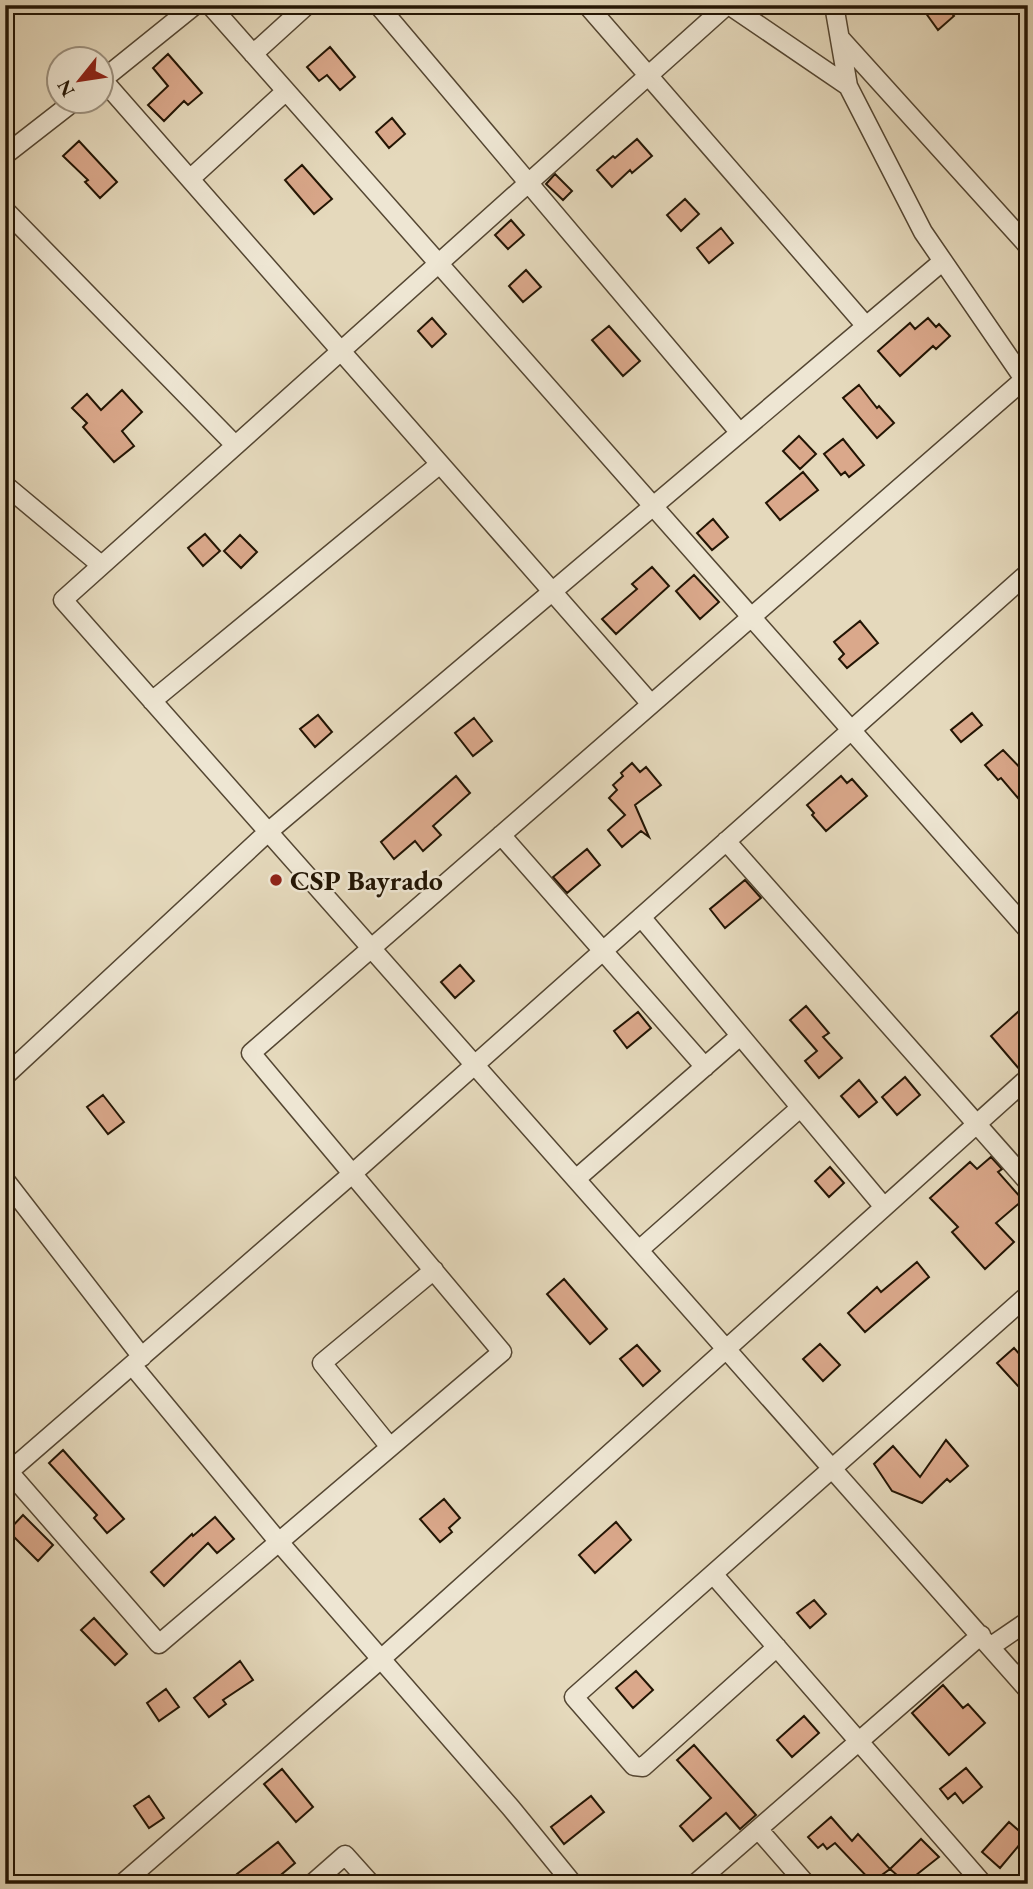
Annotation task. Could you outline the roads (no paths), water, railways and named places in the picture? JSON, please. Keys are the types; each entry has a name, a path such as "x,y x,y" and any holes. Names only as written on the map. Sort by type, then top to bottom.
{"street":[{"path":"116,68 195,5"},
{"path":"210,5 851,730 1025,921"},
{"path":"253,54 307,5"},
{"path":"378,5 740,433"},
{"path":"587,5 866,326"},
{"path":"848,86 728,5 63,600 1028,1690"},
{"path":"834,5 848,86 923,232 1026,381 251,1052 352,1174 502,1352 159,1644 7,1474 352,1174 1028,573"},
{"path":"840,38 1028,246"},
{"path":"190,179 286,91"},
{"path":"116,95 651,704"},
{"path":"5,155 56,116"},
{"path":"5,210 235,445"},
{"path":"5,1076 268,832 943,261"},
{"path":"152,701 440,464"},
{"path":"5,485 101,565"},
{"path":"501,835 705,1067"},
{"path":"726,841 1028,1182"},
{"path":"641,917 884,1207"},
{"path":"576,1179 740,1036"},
{"path":"122,1884 381,1660 1028,1078"},
{"path":"639,1250 800,1108"},
{"path":"5,1180 137,1361 278,1541 511,1808 573,1884"},
{"path":"390,1447 322,1363 434,1270"},
{"path":"777,1647 643,1767 634,1766 574,1697 1028,1295"},
{"path":"713,1574 983,1884"},
{"path":"695,1884 859,1741 986,1641 1028,1621"},
{"path":"758,1829 806,1884"},
{"path":"312,1884 345,1856 371,1884"}],"place":[{"name":"CSP Bayrado","path":"276,880"}]}
